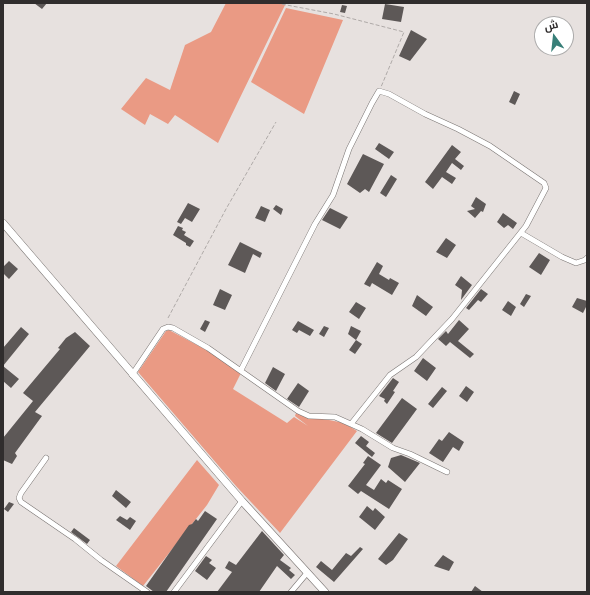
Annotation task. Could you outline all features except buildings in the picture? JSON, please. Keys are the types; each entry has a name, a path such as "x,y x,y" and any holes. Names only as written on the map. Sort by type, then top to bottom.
{"street":[{"path":"241,370 315,224 333,195 357,131 372,102 379,91 389,94 490,146 544,183 546,188 544,195 526,226 452,319 416,356 390,375 351,424"},
{"path":"3,224 242,501 325,592"},
{"path":"520,233 562,257 576,263 587,258"},
{"path":"132,374 164,329 168,327 173,328 208,348 298,411 309,416 335,417 351,424 393,448 410,454 448,472"},
{"path":"46,458 21,492 21,502 75,539 101,560 147,592"},
{"path":"174,592 242,501"},
{"path":"291,592 307,573"}],"path":[{"path":"276,3 334,14 404,32 379,91"},
{"path":"168,318 276,122"}],"shaded area":[{"path":"226,3 286,3 218,143 175,115 168,124 150,114 145,125 121,109 146,78 170,90 185,45 211,32"},
{"path":"286,8 343,20 304,114 251,82"},
{"path":"169,330 214,354 241,373 233,389 287,423 294,417 308,426 295,416 296,413 306,417 344,423 357,431 280,533 236,486 138,372 166,331"},
{"path":"197,460 219,485 207,505 143,586 116,566"}]}
